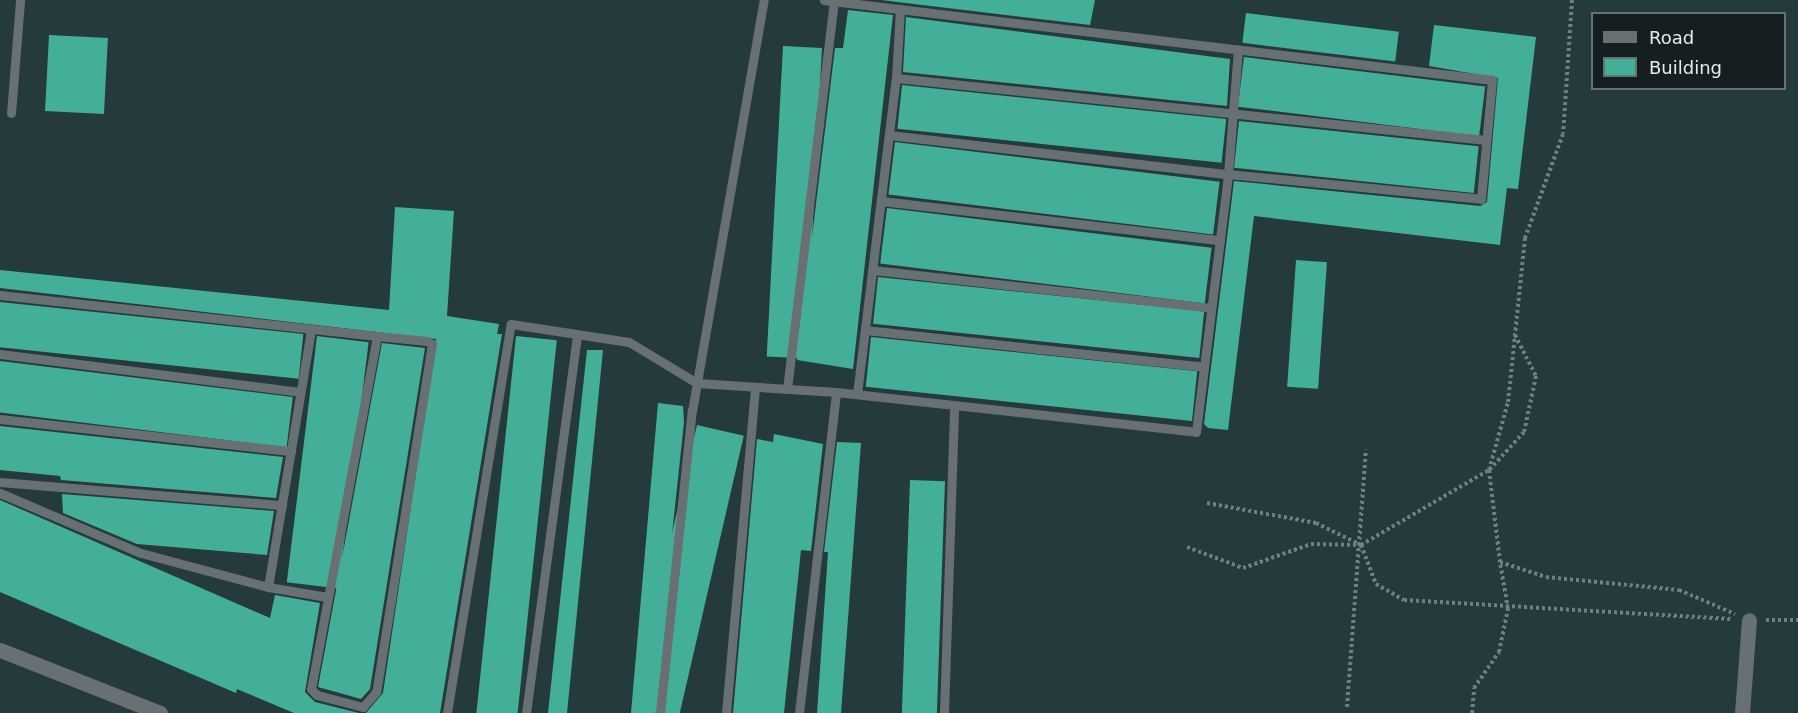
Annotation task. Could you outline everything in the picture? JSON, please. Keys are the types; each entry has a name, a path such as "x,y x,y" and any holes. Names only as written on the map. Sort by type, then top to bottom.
{"street":[{"path":"1742,713 1749,620"},
{"path":"0,650 155,712"}],"lane":[{"path":"11,113 20,0"},
{"path":"660,713 697,383 764,0"},
{"path":"787,389 829,1 1492,80 1481,199 1228,174 889,135"},
{"path":"857,394 896,78 900,9"},
{"path":"447,713 511,324 629,342 697,383 857,394 1196,432 1228,174 1238,49"},
{"path":"896,78 1486,140"},
{"path":"881,201 1220,240"},
{"path":"873,270 1211,308"},
{"path":"0,295 427,341 435,354 376,692 363,707 317,695 311,689 377,336"},
{"path":"268,587 311,329"},
{"path":"865,330 1204,367"},
{"path":"526,713 577,334"},
{"path":"0,354 300,392"},
{"path":"726,713 755,387"},
{"path":"799,713 836,392"},
{"path":"944,713 954,405"},
{"path":"0,419 291,451"},
{"path":"0,482 282,505"},
{"path":"0,493 141,553 268,587 327,597"}],"path":[{"path":"1472,713 1474,688 1500,652 1508,609 1500,562 1490,470 1508,402 1525,238 1563,134 1572,0"},
{"path":"1187,547 1243,568 1311,544 1361,545 1490,470 1524,432 1536,376 1515,335"},
{"path":"1347,707 1361,545 1366,450"},
{"path":"1207,503 1316,523 1361,545 1376,585 1404,600 1508,609 1749,620 1798,620"},
{"path":"1500,562 1546,577 1679,590 1749,620"}],"building":[{"path":"881,0 1095,0 1090,25"},
{"path":"848,10 893,15 853,369 797,360 835,48 843,48"},
{"path":"1246,13 1399,32 1395,62 1242,43"},
{"path":"906,17 1230,59 1227,106 903,72"},
{"path":"1434,25 1536,37 1518,189 1507,188 1500,245 1254,216 1228,430 1208,428 1204,424 1234,181 1480,206 1487,202 1498,78 1429,66"},
{"path":"49,35 108,38 104,114 45,111"},
{"path":"783,46 822,48 806,359 767,357"},
{"path":"1244,57 1485,87 1479,136 1238,107"},
{"path":"902,85 1226,119 1222,163 897,129"},
{"path":"1239,121 1479,146 1474,193 1234,168"},
{"path":"895,142 1220,182 1213,234 889,195"},
{"path":"395,207 454,211 447,316 499,324 497,334 502,334 440,713 366,713 383,693 436,339 0,288 0,270 389,310"},
{"path":"887,208 1212,248 1205,303 880,264"},
{"path":"1296,260 1327,262 1318,389 1287,387"},
{"path":"878,277 1204,311 1199,358 873,324"},
{"path":"0,302 303,334 299,379 0,347"},
{"path":"317,336 369,342 338,588 287,582"},
{"path":"516,336 557,340 518,713 476,713"},
{"path":"871,337 1197,371 1192,421 866,387"},
{"path":"382,343 425,348 370,689 361,699 318,687"},
{"path":"587,350 603,350 567,713 548,713"},
{"path":"0,361 293,397 287,448 0,412"},
{"path":"658,403 683,406 684,422 653,713 631,713"},
{"path":"697,425 744,436 680,713 655,713 632,708"},
{"path":"0,426 283,457 276,498 61,480 60,476 0,470"},
{"path":"774,434 823,444 811,551 801,550 784,713 733,713 757,439 773,442"},
{"path":"837,442 861,443 841,713 817,713 828,552 824,552"},
{"path":"910,480 945,481 937,713 902,713"},
{"path":"62,494 274,511 267,555 137,544 63,513"},
{"path":"0,500 270,618 275,595 320,603 305,692 315,702 359,713 294,713 237,689 236,693 0,592"}]}
